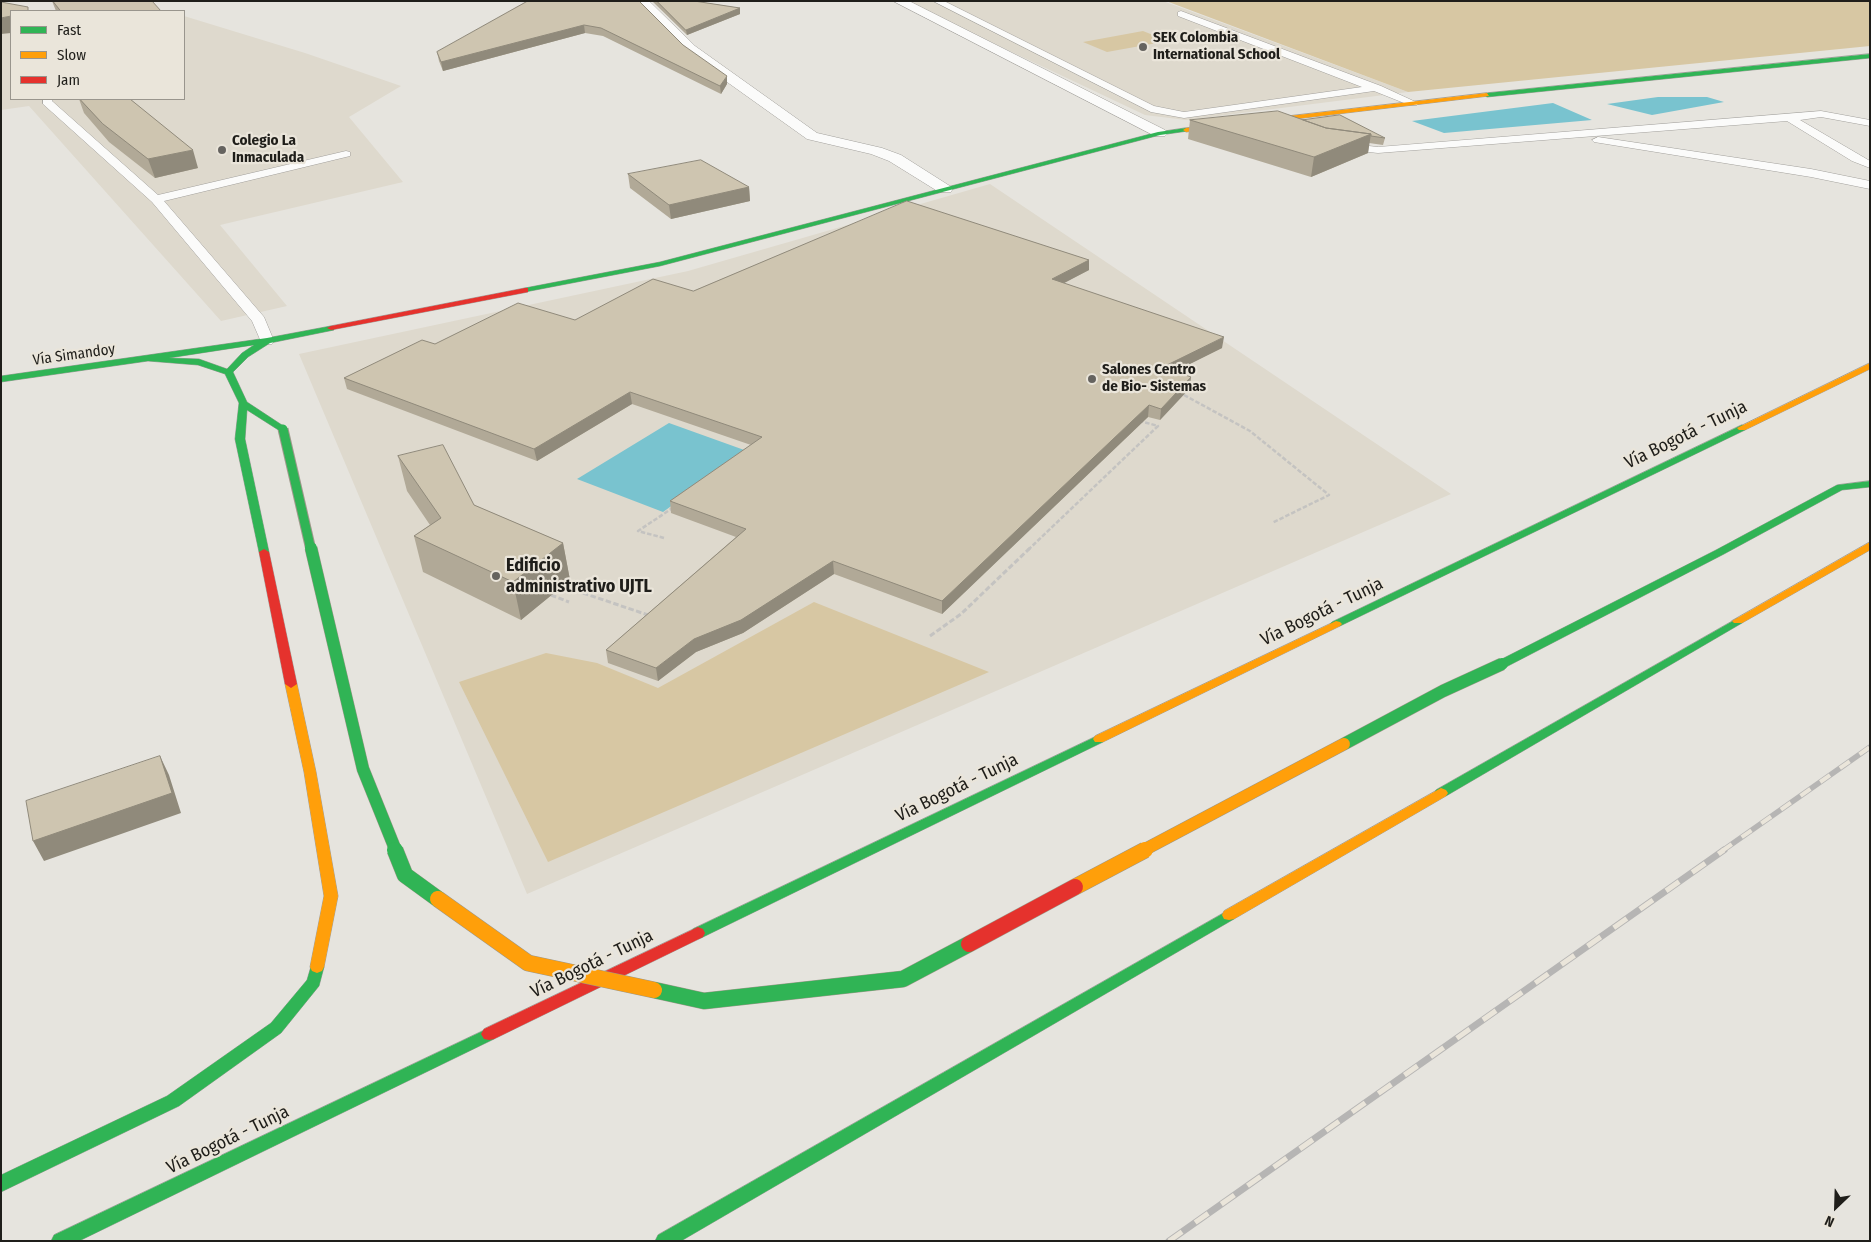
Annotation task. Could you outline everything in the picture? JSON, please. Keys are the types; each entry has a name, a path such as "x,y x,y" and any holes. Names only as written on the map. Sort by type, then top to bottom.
{"main road":[{"path":"151,360 267,341 660,264 1160,133 1412,103 1870,56"},
{"path":"229,372 245,355 267,341"},
{"path":"1,1184 174,1101 276,1028 314,982 331,896 310,772 240,439 243,403 229,372 199,362 151,360"},
{"name":"Vía Simandoy","path":"1,380 151,360"},
{"name":"Vía Bogotá - Tunja","path":"60,1241 1870,366"},
{"path":"243,403 284,429 363,769 405,875 528,963 704,1001 903,979 1443,691 1502,664 1711,557 1840,488 1870,484"},
{"path":"664,1241 1870,545"}],"street":[{"path":"899,1 1160,133"},
{"path":"644,3 690,49 812,136 876,151 895,158 945,188"}],"lane":[{"path":"937,1 1151,109 1165,113 1184,115 1377,88"},
{"path":"1181,14 1412,103"},
{"path":"48,100 47,102 156,199 259,320 267,341"},
{"path":"1328,143 1378,150 1821,114 1870,123"},
{"path":"1789,118 1856,160 1870,165"},
{"path":"1261,120 1286,129"},
{"path":"1564,135 1810,173 1870,185"},
{"path":"156,199 346,154"}],"path":[{"path":"1184,395 1250,431 1329,495 1272,523"},
{"path":"930,636 961,614 1158,426 1139,420"},
{"path":"664,538 638,531 680,502"},
{"path":"583,593 658,619"},
{"path":"551,595 569,602"}],"shaded area":[{"name":"SEK Colombia International School","path":"904,1 1163,1 1408,92 1186,120 1145,115"},
{"path":"1166,1 1870,1 1870,46 1408,92"},
{"name":"Colegio La Inmaculada","path":"10,14 10,100 185,100 185,16 305,53 401,86 349,117 403,182 220,225 287,306 221,321 29,106 1,110 1,15"},
{"path":"1143,31 1168,41 1107,52 1083,42"},
{"path":"990,184 1451,494 527,894 299,354 688,271"},
{"path":"814,602 989,672 548,862 459,682 546,653 597,663 658,688"}],"water":[{"path":"1658,97 1707,97 1724,102 1652,115 1607,104"},
{"path":"1553,103 1592,120 1444,133 1412,121"},
{"path":"669,423 747,451 663,512 577,479"}],"building":[{"path":"53,1 152,1 160,10 60,10"},
{"path":"528,1 639,1 683,45 727,76 720,86 601,28 584,25 441,62 437,52"},
{"path":"657,1 694,1 740,8 686,30"},
{"path":"1,2 28,7 28,10 10,10 10,16 1,18"},
{"path":"81,100 131,100 193,150 148,159 103,124"},
{"path":"1278,111 1326,128 1371,134 1314,157 1190,120"},
{"path":"1340,115 1385,138 1371,136 1371,134 1326,128 1303,120"},
{"path":"701,160 749,187 669,205 628,174"},
{"path":"907,201 1089,260 1052,279 1224,337 1163,367 1191,377 1161,409 1149,405 942,601 833,561 741,620 694,639 656,668 606,650 746,529 670,501 762,437 630,392 534,449 344,378 422,340 435,344 518,303 575,320 653,279 693,291"},
{"path":"443,445 474,505 563,543 513,582 414,536 441,518 398,456"},
{"path":"160,756 172,793 33,841 26,801"}],"railway":[{"path":"1722,851 1870,747"},
{"path":"1169,1241 1724,850"}],"traffic: fast":[{"path":"1487,95 1870,56"},
{"path":"525,290 660,264 1160,133 1186,130"},
{"path":"1,379 267,341 331,328"},
{"path":"229,372 245,355 267,341"},
{"path":"151,359 199,362 229,372 243,403 240,439 264,552"},
{"path":"243,403 283,429"},
{"path":"1336,624 1742,428"},
{"path":"283,429 363,769 405,875 438,899"},
{"path":"1502,664 1720,552 1840,487 1870,484"},
{"path":"1441,793 1738,621"},
{"path":"1344,744 1443,691 1502,664"},
{"path":"698,933 1099,739"},
{"path":"664,1241 1229,915"},
{"path":"654,990 704,1001 903,979 969,944"},
{"path":"1,1184 173,1101 276,1028 314,982 317,967"},
{"path":"60,1241 489,1034"}],"traffic: slow":[{"path":"1186,130 1487,95"},
{"path":"1742,428 1870,366"},
{"path":"1738,621 1870,545"},
{"path":"1099,739 1336,624"},
{"path":"291,684 310,772 331,896 317,967"},
{"path":"1075,887 1344,744"},
{"path":"1229,915 1441,793"},
{"path":"438,899 528,963 654,990"}],"traffic: jam":[{"path":"331,328 525,290"},
{"path":"264,552 291,684"},
{"path":"969,944 1075,887"},
{"path":"489,1034 698,933"}],"place":[{"name":"SEK Colombia International School","path":"1143,47"},
{"name":"Colegio La Inmaculada","path":"222,150"},
{"name":"Salones Centro de Bio- Sistemas","path":"1092,379"},
{"name":"Edificio administrativo UJTL","path":"496,576"}]}
